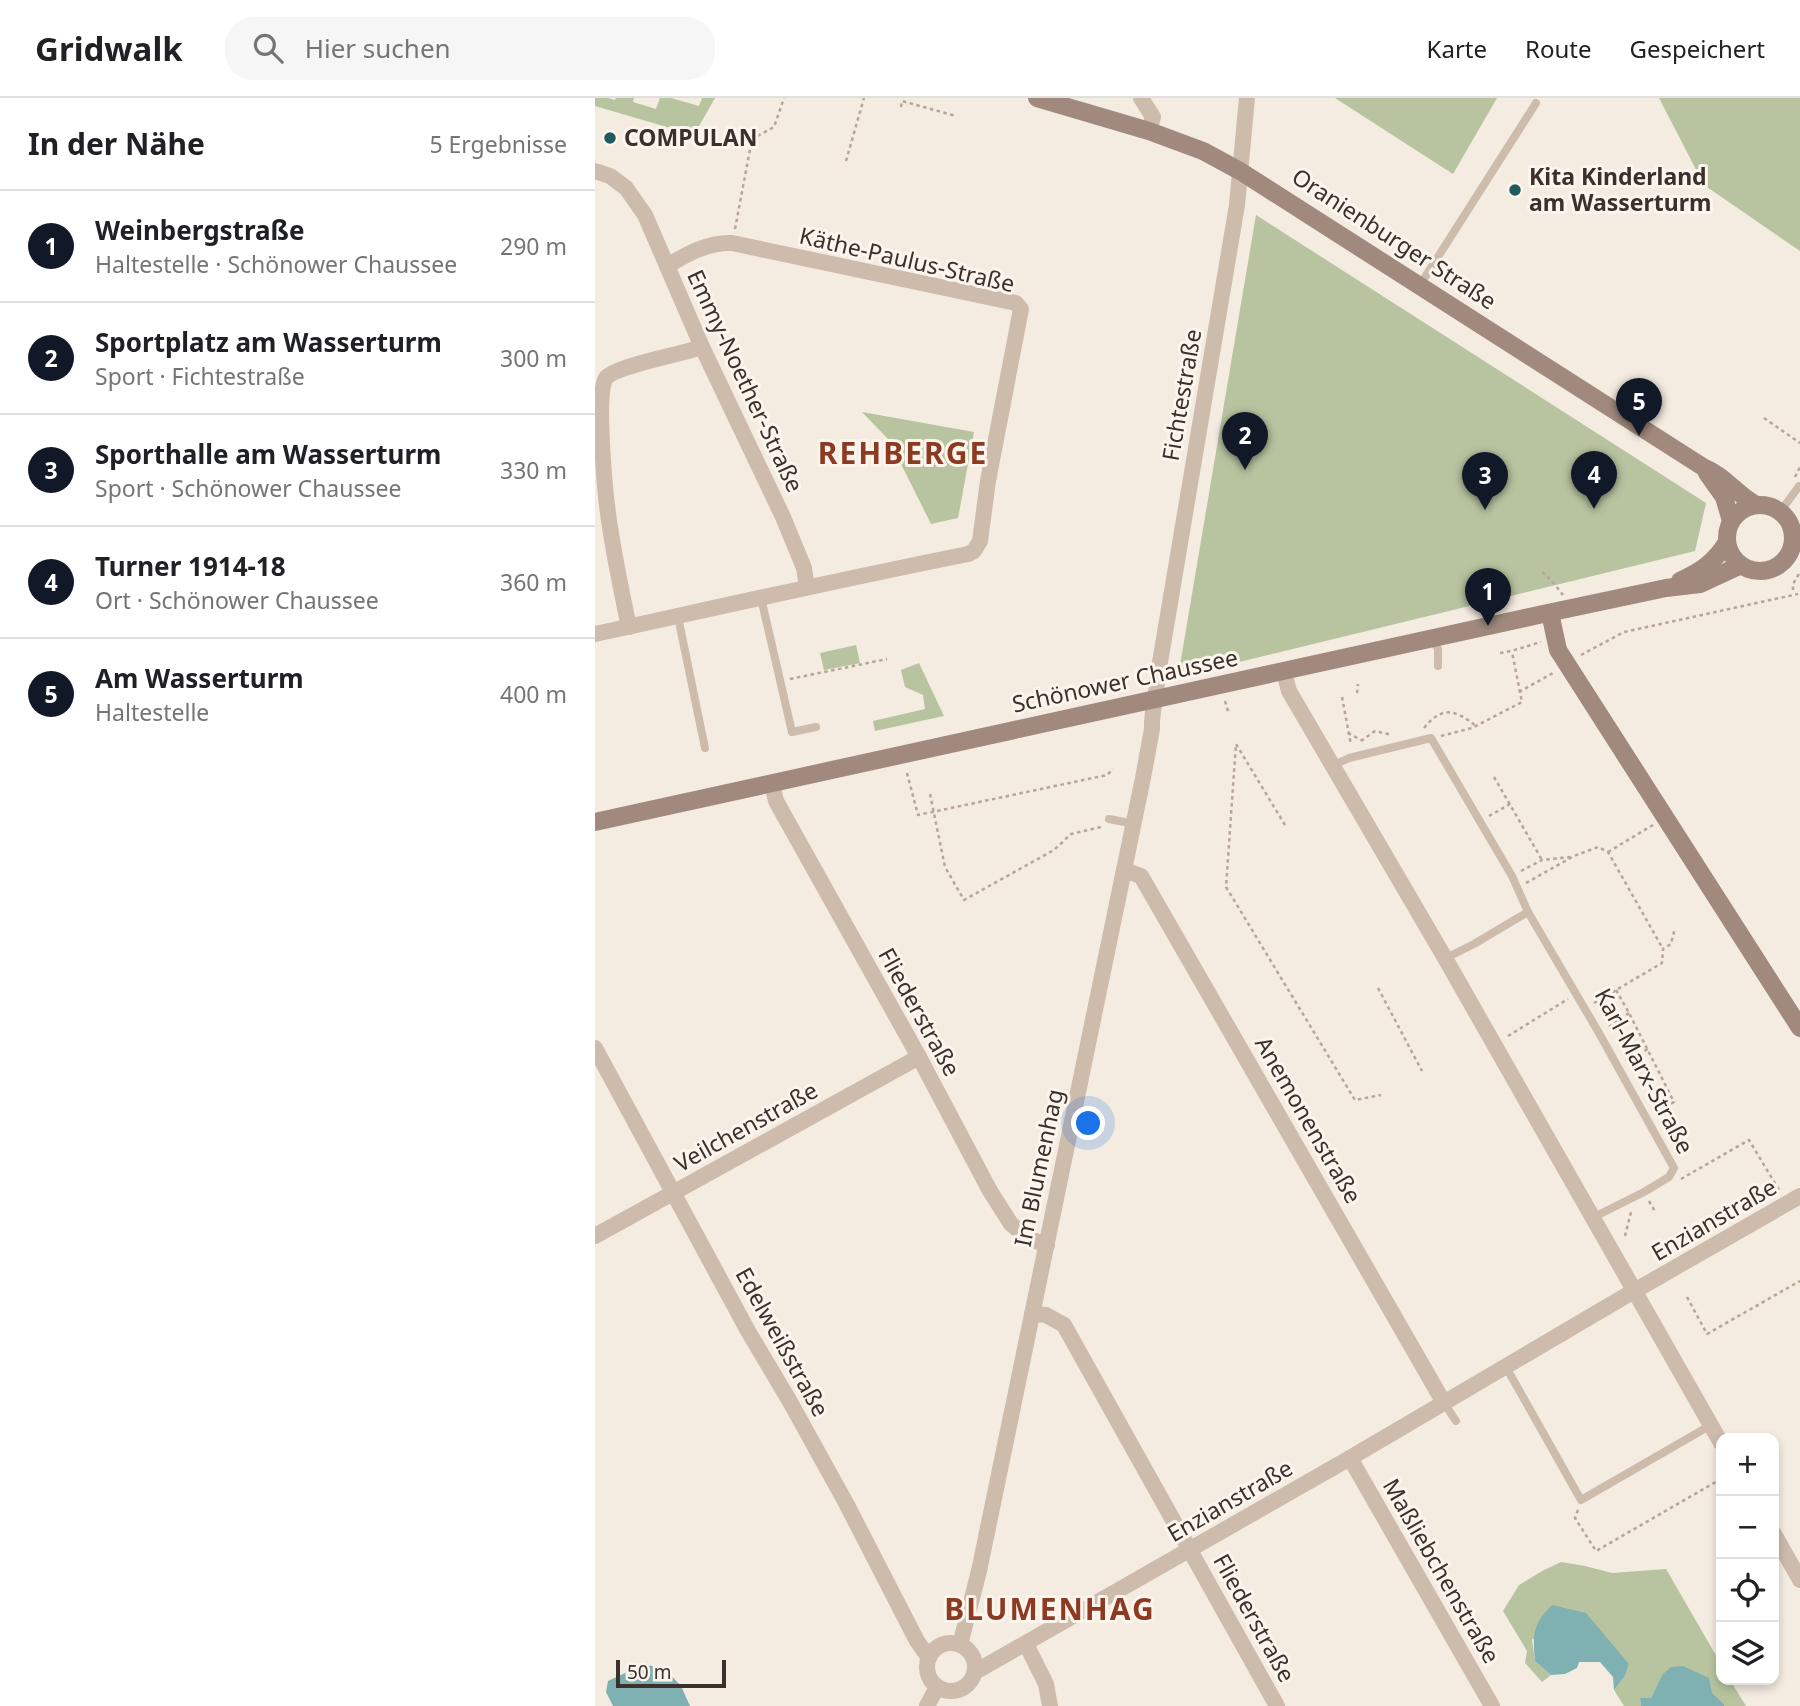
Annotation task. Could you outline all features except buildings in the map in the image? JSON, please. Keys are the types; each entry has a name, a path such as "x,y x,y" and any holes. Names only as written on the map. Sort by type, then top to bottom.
{"main road":[{"name":"Oranienburger Straße","path":"1037,98 1149,131 1203,151 1240,171 1703,467 1720,475 1756,505"},
{"name":"Oranienburger Straße","path":"1703,467 1724,497 1731,521"},
{"path":"1756,505 1768,506 1780,512 1796,533 1793,542 1795,553 1768,570 1751,570 1741,565 1732,555 1727,542 1731,521 1742,510 1756,505"},
{"name":"Schönower Chaussee","path":"1666,588 1713,562 1727,542"},
{"name":"Schönower Chaussee","path":"595,822 1549,613 1666,588 1700,584 1741,565"},
{"path":"1549,613 1558,650 1800,1028"}],"street":[{"path":"1141,98 1153,117 1149,131"},
{"name":"Fichtestraße","path":"1156,699 1237,205 1247,98"},
{"name":"Emmy-Noether-Straße","path":"595,171 610,176 626,188 645,215 702,347 783,517 804,568 807,587"},
{"name":"Käthe-Paulus-Straße","path":"667,267 708,246 732,243 1002,299 1016,303 1021,309 977,547 968,554 807,587"},
{"path":"629,627 610,526 601,421 602,387 607,377 620,369 702,347"},
{"path":"595,634 807,587"},
{"path":"1284,672 1289,691 1445,958 1716,1434"},
{"name":"Im Blumenhag","path":"960,1645 979,1571 1047,1245 1134,824 1156,699"},
{"name":"Fliederstraße","path":"772,783 776,801 919,1057 990,1191 1011,1224 1030,1239 1047,1245"},
{"name":"Anemonenstraße","path":"1124,870 1141,876 1444,1403"},
{"name":"Edelweißstraße","path":"595,1048 748,1331 846,1503 917,1641 929,1658"},
{"name":"Veilchenstraße","path":"595,1236 919,1057"},
{"name":"Enzianstraße","path":"975,1672 1800,1196"},
{"name":"Fliederstraße","path":"1032,1314 1046,1315 1065,1325 1277,1706"},
{"name":"Maßliebchenstraße","path":"1350,1458 1492,1706"},
{"path":"1779,1543 1800,1580"},
{"path":"945,1644 960,1645 970,1653 975,1665 975,1672 969,1684 958,1690 937,1687 928,1671 929,1658 945,1644"},
{"path":"1026,1644 1046,1684 1050,1706"},
{"path":"927,1706 937,1687"}],"lane":[{"path":"1420,285 1536,103"},
{"path":"1780,512 1798,486 1800,487"},
{"path":"761,598 792,732 815,727"},
{"path":"678,617 705,748"},
{"path":"1432,639 1438,649 1438,666"},
{"path":"1334,765 1431,738"},
{"name":"Karl-Marx-Straße","path":"1431,738 1512,876 1528,912 1674,1168 1669,1177 1592,1218"},
{"path":"1109,822 1134,824"},
{"path":"1445,958 1475,944 1528,912"},
{"path":"1506,1367 1581,1500 1711,1425"},
{"path":"1444,1403 1457,1421"}],"path":[{"path":"732,243 752,139 774,127 784,98"},
{"path":"846,161 864,98"},
{"path":"901,107 902,101 956,116"},
{"path":"1764,418 1800,443"},
{"path":"955,461 968,464"},
{"path":"1542,572 1552,580 1567,600"},
{"path":"1793,590 1793,584 1800,572"},
{"path":"1581,655 1624,632 1798,594"},
{"path":"1500,653 1542,642"},
{"path":"1431,738 1476,726 1522,702 1512,652"},
{"path":"780,681 887,659"},
{"path":"1519,692 1561,668"},
{"path":"1357,694 1358,684"},
{"path":"1342,697 1353,758"},
{"path":"1225,701 1229,714"},
{"path":"1421,732 1434,716 1443,713 1465,717 1476,726"},
{"path":"1361,741 1375,731 1396,736"},
{"path":"1285,825 1236,744 1226,887 1355,1100 1381,1095"},
{"path":"907,773 918,815 1107,775 1113,769"},
{"path":"1494,777 1542,860"},
{"path":"930,794 945,867 964,900 1054,850 1071,834 1109,822"},
{"path":"1480,821 1510,804"},
{"path":"1608,852 1658,822"},
{"path":"1518,888 1574,856 1598,847 1608,852 1663,949 1663,962 1585,1009"},
{"path":"1512,876 1542,860 1574,856"},
{"path":"1663,949 1671,944 1675,928"},
{"path":"1378,988 1422,1070"},
{"path":"1616,990 1674,1102 1647,1117"},
{"path":"1494,1044 1577,994"},
{"path":"1599,1033 1629,1013"},
{"path":"1618,1066 1648,1049"},
{"path":"1681,1179 1749,1140 1783,1197"},
{"path":"1623,1212 1632,1207 1625,1236"},
{"path":"1687,1297 1707,1334 1800,1281"},
{"path":"1581,1500 1576,1518 1596,1551 1716,1482"}],"green space":[{"path":"595,98 634,98 633,102 656,109 660,98 671,98 699,106 702,98 715,98 694,135 595,106"},
{"path":"1335,98 1497,98 1453,174"},
{"path":"1659,98 1800,98 1800,251 1704,185"},
{"path":"1256,215 1706,503 1695,551 1178,677"},
{"path":"862,412 974,432 958,518 931,524 889,440"},
{"path":"856,645 860,663 824,670 820,653"},
{"path":"919,663 944,716 875,731 873,721 925,709 923,695 905,687 901,670"},
{"path":"1561,1562 1612,1573 1666,1569 1716,1655 1716,1685 1733,1685 1746,1706 1724,1706 1711,1693 1662,1675 1651,1698 1640,1698 1641,1706 1624,1706 1614,1690 1625,1676 1629,1664 1619,1653 1532,1639 1535,1661 1551,1675 1542,1682 1525,1663 1527,1651 1503,1611 1519,1585"}],"water":[{"path":"1552,1605 1586,1613 1629,1664 1625,1676 1614,1690 1613,1677 1600,1662 1579,1662 1577,1668 1565,1674 1551,1675 1535,1661 1535,1631"},
{"path":"642,1665 663,1667 681,1686 690,1706 613,1706 606,1692 608,1681"},
{"path":"1683,1666 1709,1678 1712,1693 1724,1706 1641,1706 1640,1698 1651,1698 1662,1675 1671,1667"}],"place":[{"name":"COMPULAN","path":"610,138"},
{"name":"Kita Kinderland am Wasserturm","path":"1515,190"},
{"name":"Am Wasserturm","path":"1639,436"},
{"name":"Sportplatz am Wasserturm","path":"1245,470"},
{"name":"Turner 1914-18","path":"1594,509"},
{"name":"Sporthalle am Wasserturm","path":"1485,510"},
{"name":"Weinbergstraße","path":"1488,626"}],"district":[{"name":"REHBERGE","path":"903,454"},
{"name":"BLUMENHAG","path":"1050,1610"}]}
